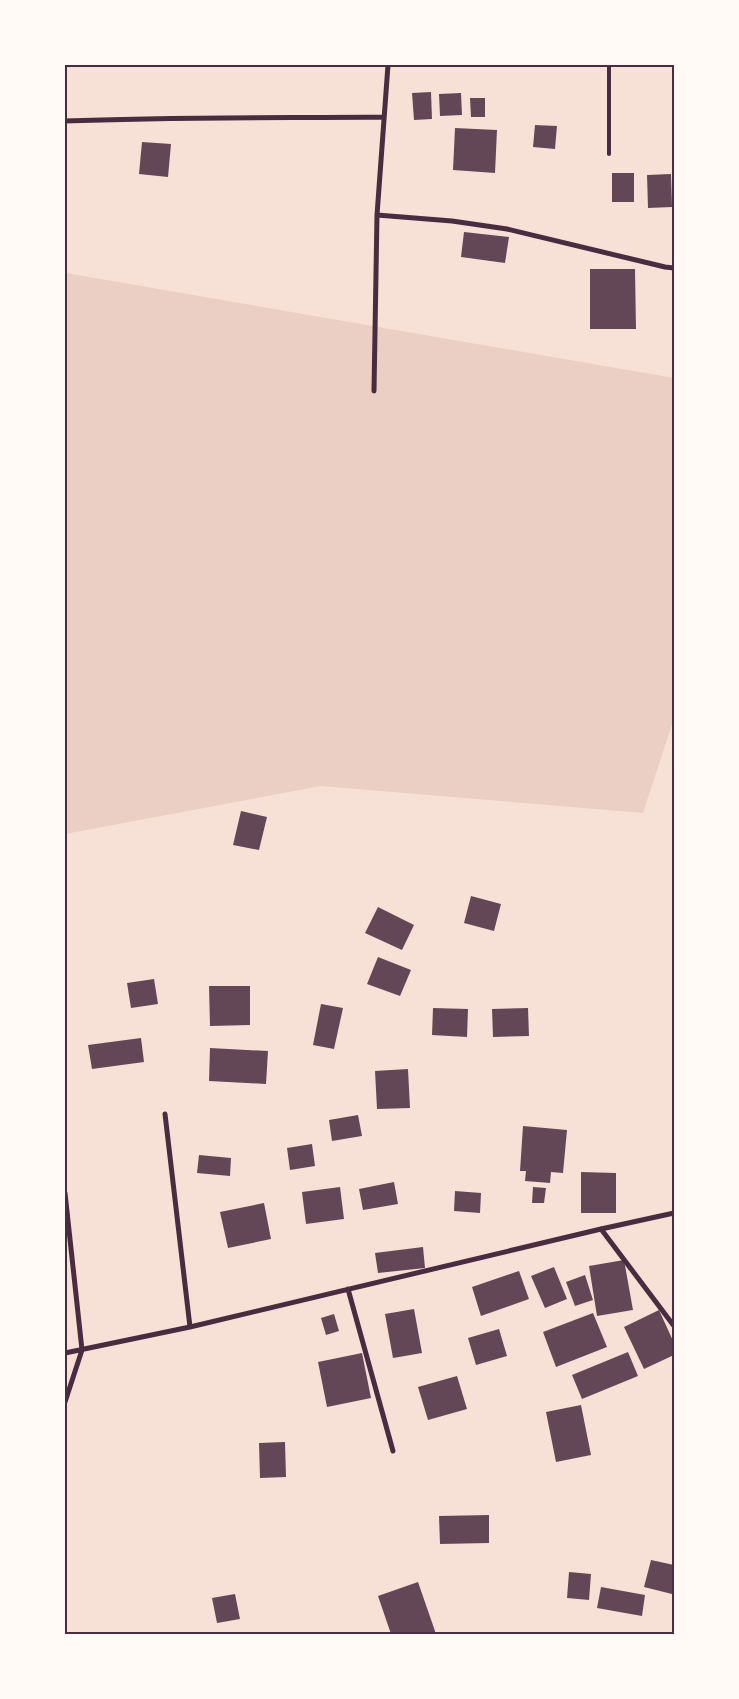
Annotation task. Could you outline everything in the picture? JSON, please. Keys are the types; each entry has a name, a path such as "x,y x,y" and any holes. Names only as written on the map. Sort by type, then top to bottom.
{"street":[{"path":"374,391 377,215 388,65"},
{"path":"65,121 162,117 384,116"},
{"path":"377,215 452,221 507,230 674,268"},
{"path":"165,1114 190,1327"},
{"path":"65,1193 82,1350 65,1402"},
{"path":"65,1353 190,1327 674,1213"},
{"path":"600,1229 674,1326"},
{"path":"348,1289 393,1450"}],"lane":[{"path":"609,65 609,154"}],"shaded area":[{"path":"66,273 674,378 674,718 643,813 321,786 65,834"}],"building":[{"path":"431,92 432,119 414,120 412,93"},
{"path":"461,93 462,115 440,116 439,94"},
{"path":"470,98 485,98 485,117 471,117"},
{"path":"535,125 557,126 555,149 533,147"},
{"path":"455,128 497,130 495,173 453,170"},
{"path":"142,142 171,144 168,177 139,174"},
{"path":"612,173 634,173 634,202 612,202"},
{"path":"671,174 672,207 648,208 647,175"},
{"path":"464,232 509,237 505,263 461,257"},
{"path":"590,269 635,269 636,329 590,329"},
{"path":"241,811 267,817 259,850 233,845"},
{"path":"471,896 501,904 494,931 464,923"},
{"path":"378,907 414,925 402,950 365,933"},
{"path":"378,957 411,970 400,996 367,984"},
{"path":"154,979 158,1004 131,1008 127,983"},
{"path":"209,986 250,986 250,1025 210,1026"},
{"path":"321,1004 343,1008 334,1049 313,1045"},
{"path":"433,1008 468,1009 467,1037 432,1035"},
{"path":"528,1008 529,1036 493,1037 492,1009"},
{"path":"141,1038 144,1062 92,1069 88,1045"},
{"path":"210,1048 268,1051 266,1084 209,1081"},
{"path":"408,1069 410,1108 377,1109 375,1071"},
{"path":"358,1115 362,1136 332,1141 329,1120"},
{"path":"523,1126 567,1130 563,1173 551,1172 550,1183 525,1181 526,1171 520,1171"},
{"path":"312,1144 315,1166 290,1170 287,1148"},
{"path":"199,1155 231,1158 230,1176 197,1173"},
{"path":"581,1172 616,1173 616,1213 581,1213"},
{"path":"394,1182 398,1204 363,1210 359,1189"},
{"path":"340,1187 344,1219 306,1224 302,1192"},
{"path":"533,1187 546,1188 544,1203 532,1203"},
{"path":"455,1191 481,1193 480,1213 454,1211"},
{"path":"264,1203 271,1239 228,1248 220,1212"},
{"path":"423,1247 425,1268 378,1273 375,1253"},
{"path":"624,1260 633,1310 597,1316 589,1266"},
{"path":"554,1267 567,1299 545,1308 531,1276"},
{"path":"519,1271 529,1299 481,1316 472,1287"},
{"path":"585,1275 593,1300 575,1306 566,1282"},
{"path":"414,1309 422,1353 393,1358 385,1314"},
{"path":"659,1310 674,1343 674,1355 644,1369 624,1327"},
{"path":"593,1313 607,1347 556,1367 543,1332"},
{"path":"334,1314 339,1331 326,1335 321,1318"},
{"path":"499,1329 507,1356 476,1365 468,1338"},
{"path":"628,1352 638,1376 582,1399 572,1375"},
{"path":"362,1353 371,1398 327,1407 318,1362"},
{"path":"457,1376 467,1409 428,1420 418,1387"},
{"path":"581,1405 591,1455 556,1462 546,1412"},
{"path":"285,1442 286,1477 260,1478 259,1443"},
{"path":"489,1515 489,1543 440,1544 439,1516"},
{"path":"651,1560 674,1565 672,1594 644,1587"},
{"path":"569,1572 591,1574 589,1600 567,1598"},
{"path":"418,1582 436,1634 391,1634 378,1596"},
{"path":"601,1587 645,1595 642,1616 597,1608"},
{"path":"235,1594 240,1619 217,1623 212,1598"}]}
